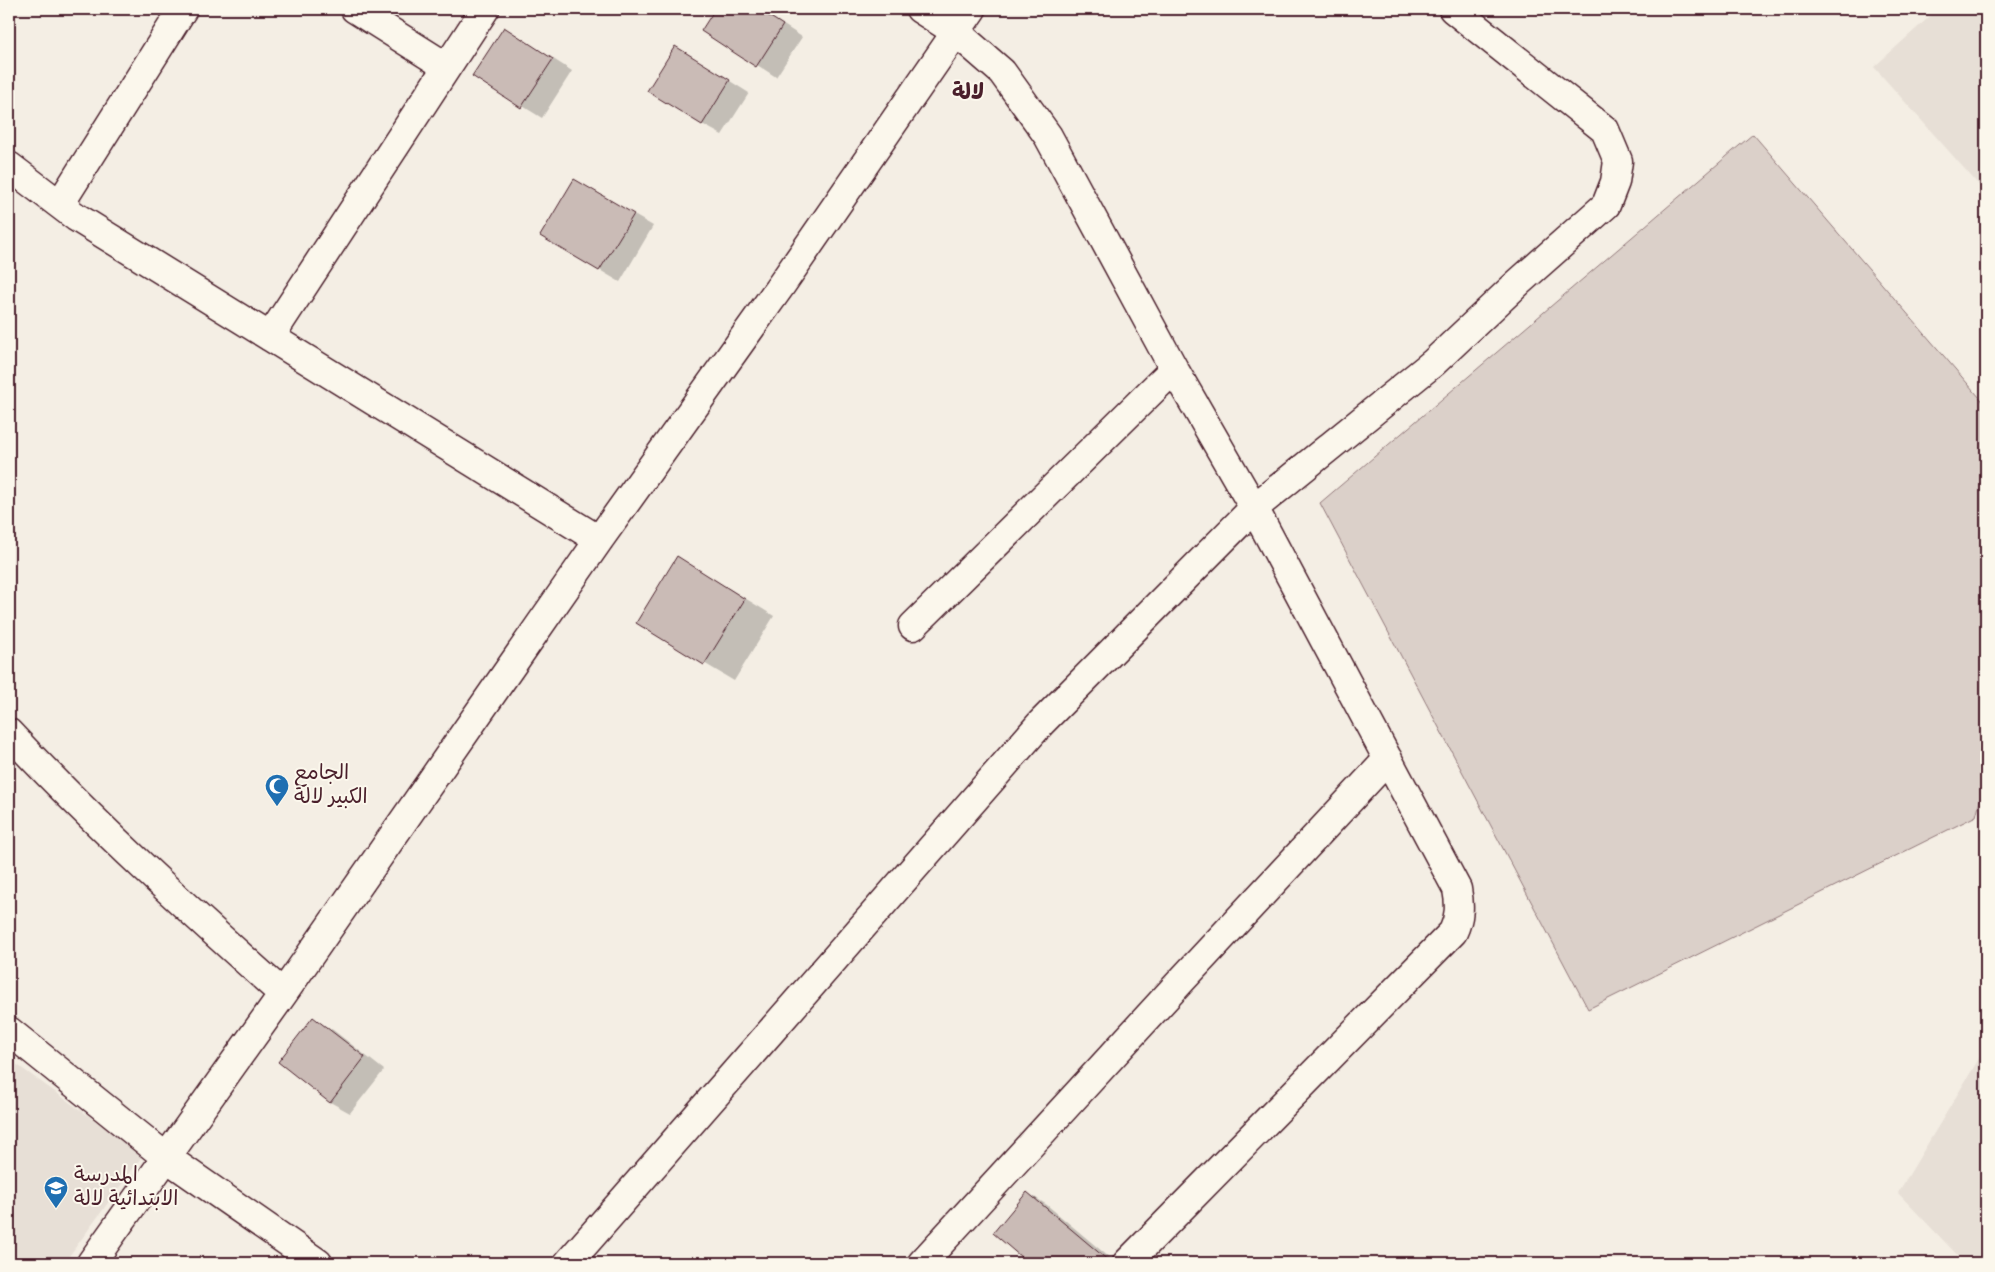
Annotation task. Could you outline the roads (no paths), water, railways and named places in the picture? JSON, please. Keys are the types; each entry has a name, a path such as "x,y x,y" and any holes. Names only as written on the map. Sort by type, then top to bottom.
{"street":[{"path":"60,204 183,9"},
{"path":"355,9 447,67"},
{"path":"270,336 485,9"},
{"path":"920,9 956,32 1002,72 1048,136 1174,370 1254,508 1457,889 1460,906 1458,920 1453,932 1127,1263"},
{"path":"91,1263 283,994 599,540 782,284 972,9"},
{"path":"568,1263 1041,723 1254,508 1433,363 1519,282 1606,205 1616,182 1618,161 1605,130 1453,9"},
{"path":"9,166 76,217 599,540"},
{"path":"913,626 1174,370"},
{"path":"9,733 64,792 192,913 283,994"},
{"path":"922,1263 1174,988 1388,759"},
{"path":"9,1031 167,1158 318,1263"}],"place":[{"name":"الجامع الكبير لالة","path":"277,807"},
{"name":"المدرسة الابتدائية لالة","path":"56,1209"}],"district":[{"name":"لالة","path":"968,94"}]}
